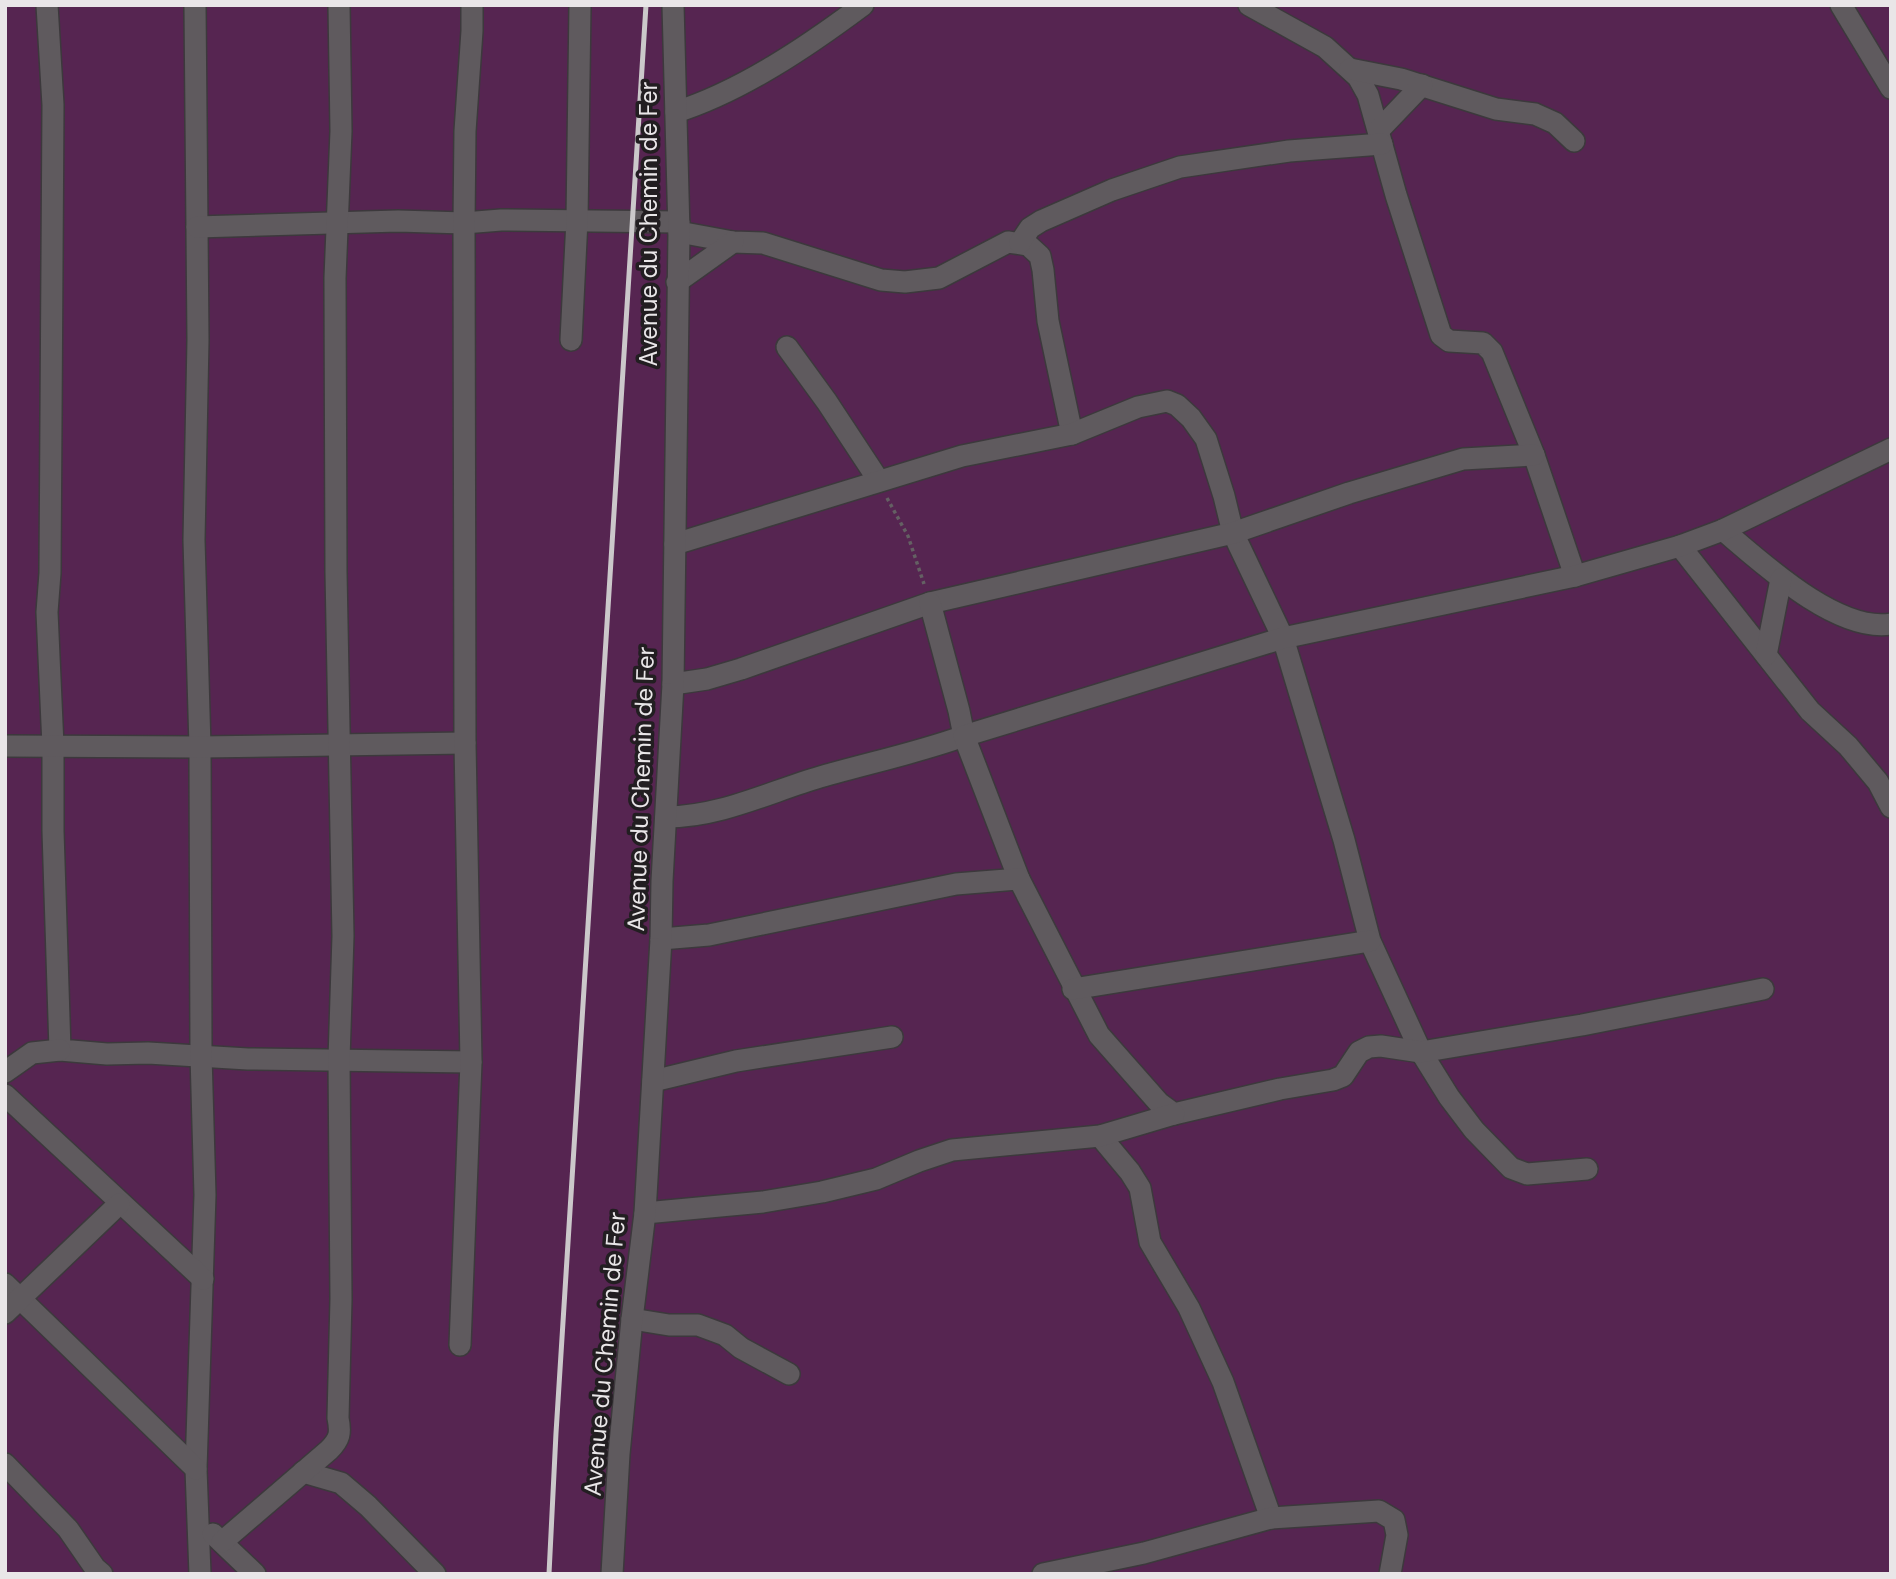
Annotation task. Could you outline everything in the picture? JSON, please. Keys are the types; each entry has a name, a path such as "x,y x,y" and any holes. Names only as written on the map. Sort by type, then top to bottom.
{"street":[{"path":"47,5 53,119 50,573 47,612 54,746 53,831 60,1050"},
{"path":"195,5 198,340 194,540 200,747 201,1055 205,1195 196,1469 199,1521 196,1571"},
{"path":"222,1542 337,1442 341,1433 338,1418 341,1299 339,1059 343,936 335,292 341,131 339,5"},
{"path":"460,1345 471,1062 465,743 464,223 465,131 472,5"},
{"path":"572,340 577,220 580,5"},
{"name":"Avenue du Chemin de Fer","path":"612,1574 619,1454 645,1213 662,939 673,684 679,227 673,5"},
{"path":"676,113 702,104 748,79 829,31 863,5"},
{"path":"1249,5 1325,47 1350,69 1368,95 1441,335 1449,341 1483,343 1492,352 1534,455 1575,576"},
{"path":"1841,5 1891,88"},
{"path":"1350,69 1422,85 1486,106 1535,114 1556,123 1574,141"},
{"path":"1020,243 1030,228 1041,221 1112,190 1180,167 1380,137 1422,85"},
{"path":"197,227 398,221 464,223 501,220 577,220 679,227 733,242 763,243 880,280 905,282 923,282 939,278 1008,242 1020,243 1028,245 1040,256 1046,285 1048,321 1072,434"},
{"path":"677,282 733,242"},
{"path":"787,347 879,481"},
{"path":"675,544 962,456 1072,434 1138,407 1167,401 1177,405 1191,418 1206,439 1233,533 1283,638 1344,840 1370,941 1421,1052 1449,1097 1474,1130 1511,1168 1527,1174 1587,1168"},
{"path":"666,817 687,817 719,810 1283,638 1575,576 1680,546 1723,530 1891,449"},
{"path":"673,684 707,679 930,603 1233,533 1349,493 1463,459 1534,455"},
{"path":"1723,530 1781,579 1820,604 1855,622 1891,624"},
{"path":"1680,546 1810,711 1848,746 1878,782 1891,807"},
{"path":"1766,654 1781,579"},
{"path":"930,603 964,736 1019,879 1073,989 1099,1035 1159,1103 1174,1114"},
{"path":"5,746 200,747 465,743"},
{"path":"662,939 709,935 956,884 1019,879"},
{"path":"1073,989 1370,941"},
{"path":"645,1213 763,1202 822,1192 876,1180 952,1150 1100,1136 1174,1114 1280,1088 1333,1080 1343,1076 1360,1052 1369,1047 1381,1046 1421,1052 1582,1025 1763,989"},
{"path":"653,1081 736,1061 892,1037"},
{"path":"5,1072 32,1053 60,1050 107,1055 148,1053 248,1059 471,1062"},
{"path":"5,1095 202,1279"},
{"path":"1100,1136 1140,1188 1150,1242 1189,1308 1223,1382 1271,1518"},
{"path":"13,1306 119,1204"},
{"path":"5,1283 13,1306 196,1469"},
{"path":"632,1319 669,1325 698,1325 725,1335 741,1348 789,1374"},
{"path":"5,1464 68,1529 102,1574"},
{"path":"303,1472 341,1483 369,1506 435,1574"},
{"path":"1043,1574 1144,1553 1271,1518 1379,1511 1394,1520 1396,1535 1390,1574"},
{"path":"199,1521 255,1574"}],"path":[{"path":"879,481 908,536 930,603"}],"shaded area":[{"path":"5,5 1891,5 1891,1574 5,1574"}],"railway":[{"path":"549,1574 646,5"}]}
